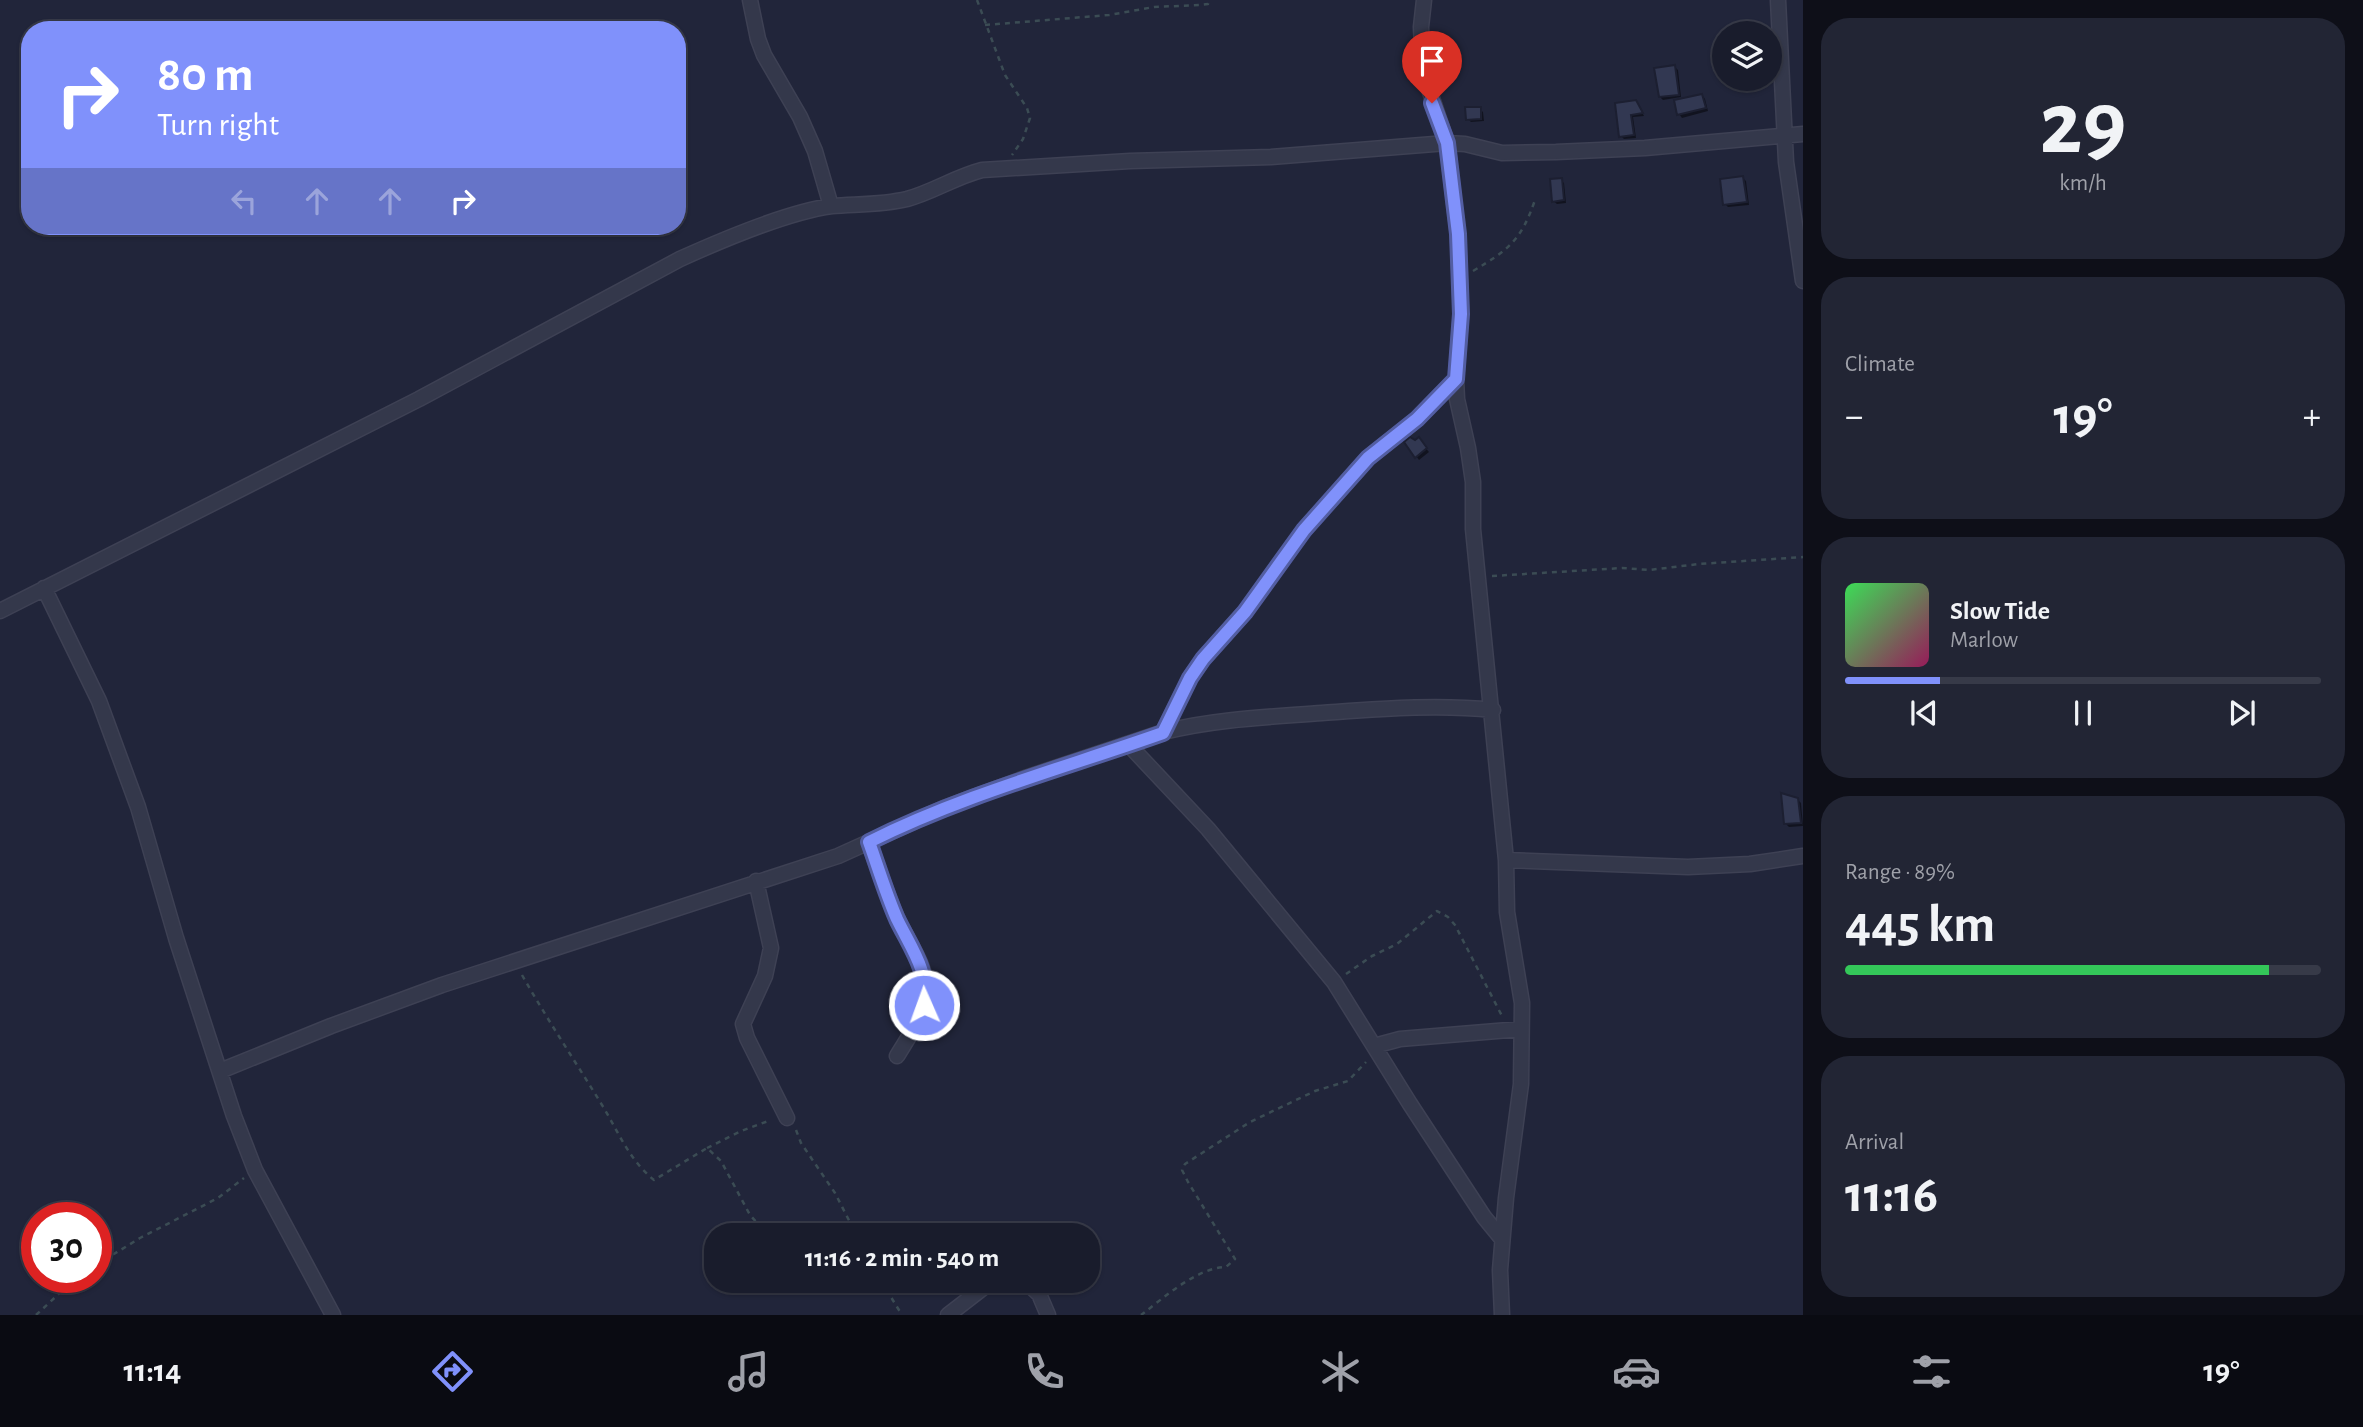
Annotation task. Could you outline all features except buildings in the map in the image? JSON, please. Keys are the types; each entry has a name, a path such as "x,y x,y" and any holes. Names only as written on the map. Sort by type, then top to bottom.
{"street":[{"path":"750,0 764,55 800,117 822,170 831,206"},
{"path":"1424,0 1421,27 1423,71 1447,143 1458,234 1460,348 1456,379 1457,399 1473,482 1473,529 1493,710 1506,860 1507,912 1522,1003 1515,1029 1521,1084 1502,1239 1502,1315"},
{"path":"1778,0 1788,182 1803,281"},
{"path":"0,611 419,399 680,259 761,227 831,206 859,206 905,199 961,175 1002,169 1130,161 1271,157 1447,143 1465,144 1503,153 1556,152 1645,148 1803,134"},
{"path":"1163,733 1190,678 1203,659 1245,612 1304,530 1368,458 1417,419 1456,379"},
{"path":"44,589 99,701 138,807 176,938 234,1116 256,1170 333,1315"},
{"path":"220,1071 331,1026 514,960 838,856 956,803 1163,733 1238,720 1348,712 1440,706 1493,710"},
{"path":"1129,745 1208,829 1334,982 1484,1217 1502,1239"},
{"path":"869,842 897,918 925,977 924,1005 897,1056"},
{"path":"1506,860 1688,867 1750,864 1803,856"},
{"path":"756,881 771,948 765,976 743,1024 747,1038 787,1118"},
{"path":"1374,1046 1400,1039 1515,1029"},
{"path":"948,1315 976,1293"},
{"path":"1038,1293 1048,1315"}],"path":[{"path":"977,0 1005,75 1027,108 1030,118 1020,145 1002,169"},
{"path":"985,25 1109,15 1154,7 1201,5 1208,4 1209,0"},
{"path":"1460,281 1496,259 1516,240 1530,216 1535,200"},
{"path":"1478,577 1622,568 1649,570 1803,557"},
{"path":"1334,982 1372,956 1397,944 1437,911 1455,925 1515,1029"},
{"path":"514,960 622,1142 644,1172 654,1180 741,1131 787,1118 835,1193 850,1223"},
{"path":"1141,1315 1200,1273 1214,1267 1226,1267 1235,1259 1188,1182 1182,1170 1185,1164 1250,1122 1315,1091 1348,1081 1367,1060 1374,1046"},
{"path":"707,1148 720,1161 757,1223"},
{"path":"112,1255 218,1198 256,1170"},
{"path":"36,1315 60,1293"},
{"path":"888,1293 901,1315"}],"route":[{"path":"924,1005 925,977 897,918 869,842 944,808 1028,777 1163,733 1190,678 1203,659 1245,612 1304,530 1368,458 1417,419 1456,379 1461,314 1458,234 1447,143 1432,103"}]}
